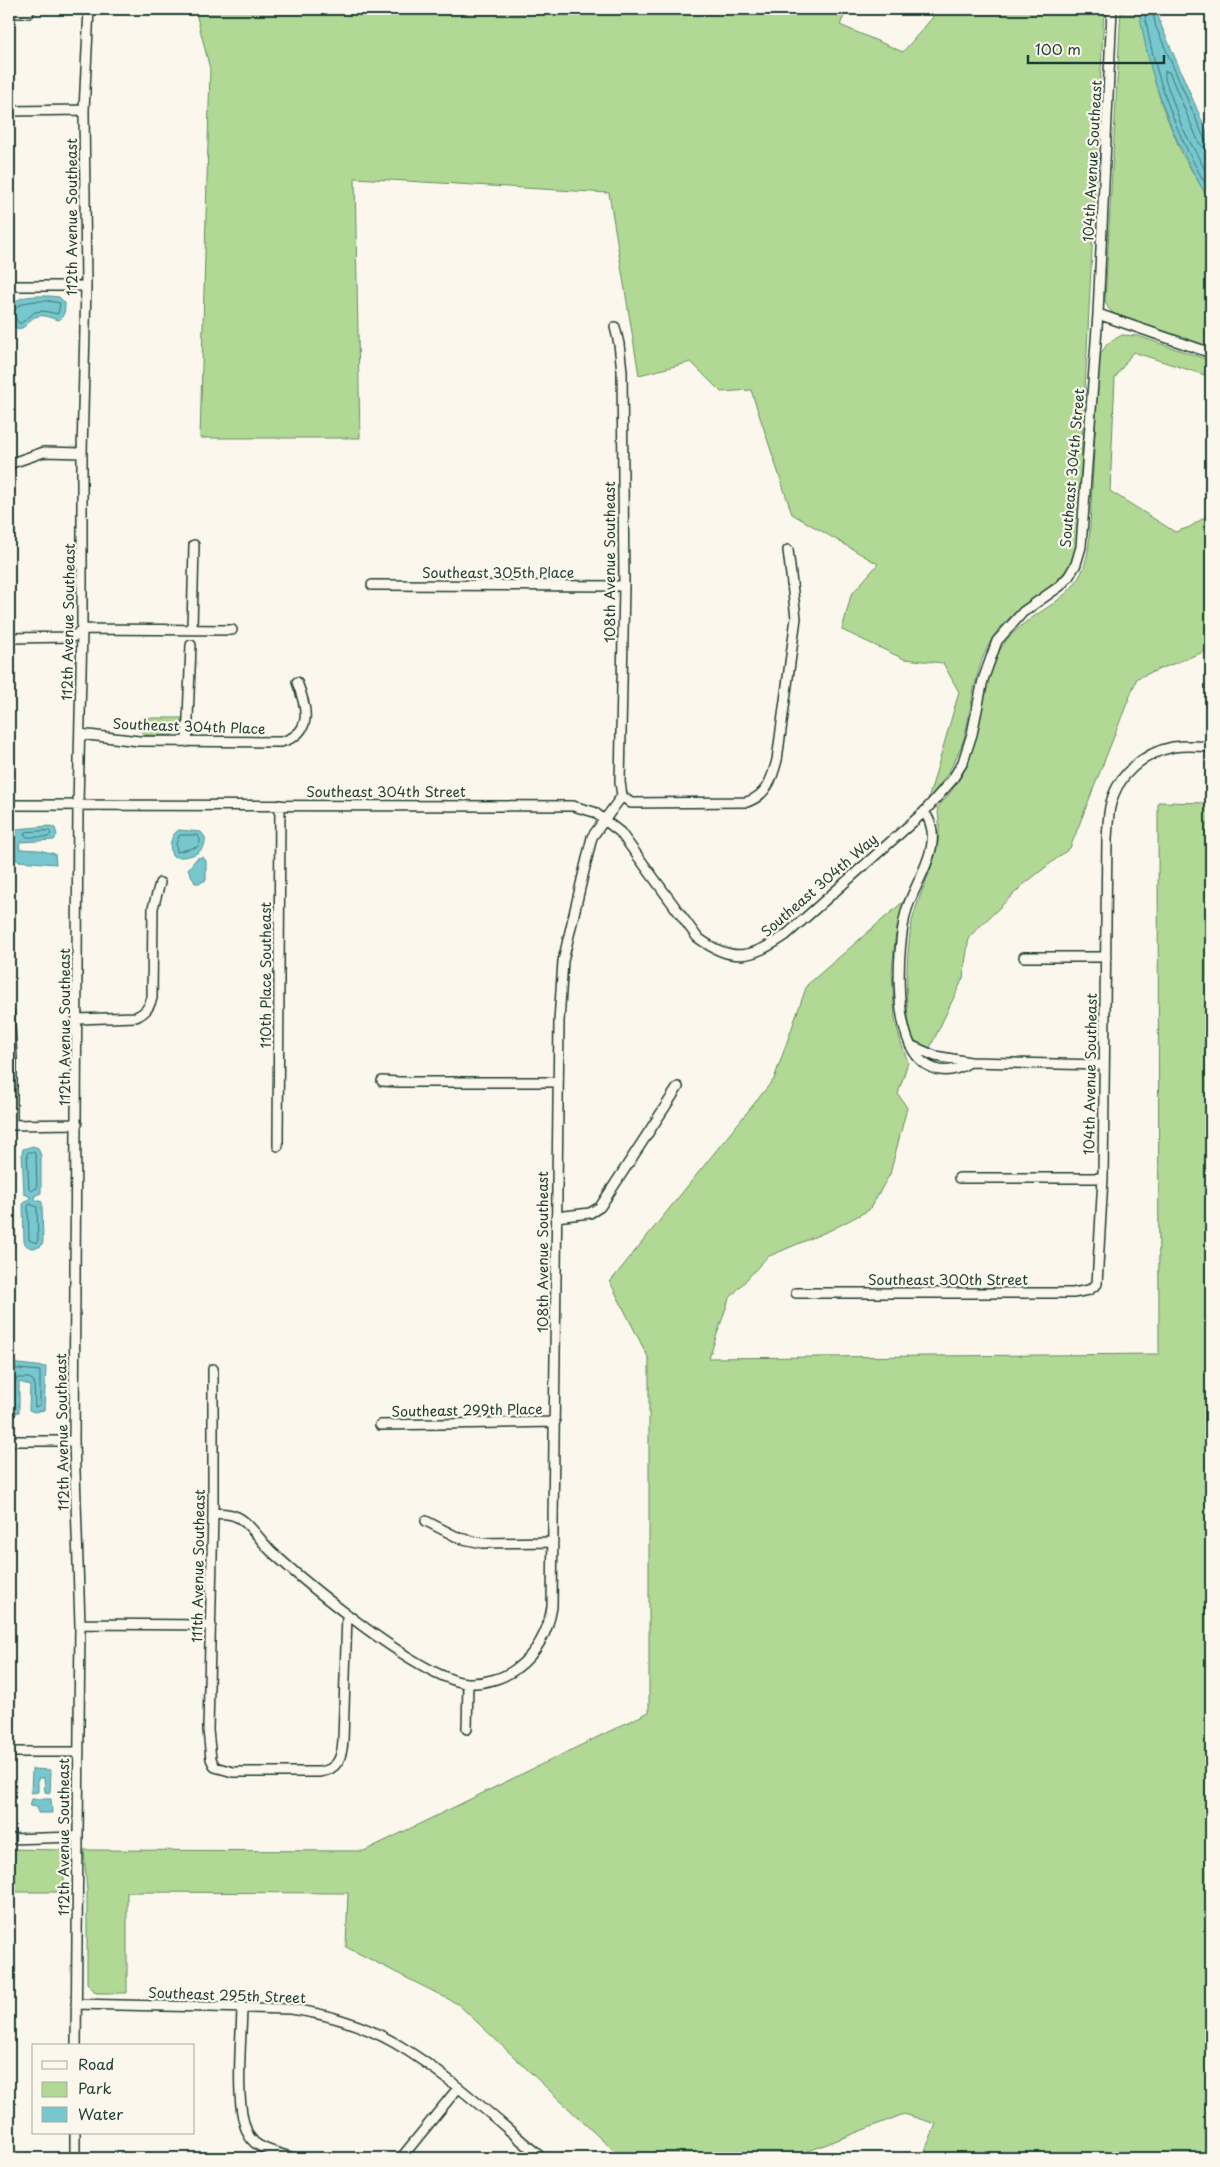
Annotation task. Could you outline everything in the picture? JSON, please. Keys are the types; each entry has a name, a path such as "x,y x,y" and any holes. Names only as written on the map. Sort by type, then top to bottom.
{"street":[{"path":"9,13 29,13 29,9"},
{"name":"112th Avenue Southeast","path":"76,2044 77,1752 80,1624 74,1441 78,805 86,286 84,110 89,9"},
{"name":"104th Avenue Southeast","path":"1098,314 1112,9"},
{"path":"9,112 84,110"},
{"path":"9,286 86,286"},
{"path":"1098,314 1211,353"},
{"name":"Southeast 304th Street","path":"924,812 952,780 963,762 972,734 983,680 997,641 1023,612 1060,586 1076,564 1081,546 1098,314"},
{"name":"108th Avenue Southeast","path":"615,327 622,371 624,586 620,782 622,796"},
{"path":"9,464 44,452 82,453"},
{"path":"192,629 194,545"},
{"path":"605,819 622,796 631,803 747,802 763,794 769,784 779,745 796,618 788,550"},
{"name":"Southeast 305th Place","path":"372,585 624,586"},
{"path":"9,638 73,638 82,628 232,630"},
{"path":"187,742 191,645"},
{"name":"Southeast 304th Place","path":"80,734 138,741 281,742 296,736 302,731 305,724 303,698 297,682"},
{"name":"104th Avenue Southeast","path":"1097,1284 1103,1178 1107,864 1110,808 1116,789 1129,770 1140,761 1161,750 1179,746 1211,747"},
{"name":"Southeast 304th Street","path":"9,805 563,805 583,808 605,819"},
{"name":"110th Place Southeast","path":"278,1146 280,805"},
{"path":"924,812 931,821 933,833 931,849 906,914 900,951 905,1033 916,1055 929,1067 943,1071 970,1062"},
{"name":"Southeast 304th Way","path":"605,819 620,832 697,937 712,949 726,954 740,955 752,954 766,949 786,935 924,812"},
{"name":"108th Avenue Southeast","path":"468,1683 508,1675 523,1664 535,1650 550,1625 552,1607 555,1422 559,1021 563,961 592,837 605,819"},
{"path":"77,1019 136,1018 144,1013 152,998 153,908 160,883"},
{"path":"1024,957 1106,958"},
{"path":"9,1012 11,1043 10,1125 77,1124"},
{"path":"910,1045 935,1056 970,1062 1104,1065"},
{"path":"382,1080 399,1082 558,1082"},
{"path":"556,1217 590,1213 600,1207 678,1086"},
{"path":"959,1178 1103,1178"},
{"name":"Southeast 300th Street","path":"796,1293 1073,1293 1089,1290 1097,1284"},
{"name":"111th Avenue Southeast","path":"213,1370 213,1513 208,1730 212,1762 220,1770 233,1772 319,1772 330,1770 337,1764 342,1754 343,1740 347,1614"},
{"name":"Southeast 299th Place","path":"380,1425 555,1422"},
{"path":"9,1441 74,1441"},
{"path":"213,1513 230,1514 240,1518 272,1552 347,1614 424,1667 448,1678 468,1683 467,1729"},
{"path":"426,1521 459,1538 482,1544 553,1542"},
{"path":"80,1624 211,1625"},
{"path":"9,1752 77,1752"},
{"path":"9,1839 77,1837"},
{"name":"Southeast 295th Street","path":"76,2004 291,2009 319,2013 356,2025 395,2043 458,2088 542,2158"},
{"path":"242,2007 240,2103 247,2135 260,2146 294,2158"},
{"path":"401,2158 458,2088"},
{"path":"75,2134 75,2158"}],"green space":[{"path":"195,9 847,9 840,25 903,52 933,17 930,9 1104,9 1077,550 1070,565 1061,576 1015,613 994,636 987,648 978,672 964,738 958,755 928,800 959,692 943,663 904,659 842,630 851,595 878,564 792,514 751,390 721,392 691,362 639,375 609,193 355,178 360,438 200,438 210,69"},
{"path":"1121,9 1139,9 1155,82 1163,108 1182,154 1211,203 1211,349 1114,314 1105,301"},
{"path":"1122,335 1138,336 1211,361 1211,377 1133,352 1115,378 1110,491 1175,532 1190,527 1211,513 1211,649 1137,678 1070,848 1023,885 969,937 963,978 929,1050 914,1039 910,1029 907,981 912,922 932,866 939,838 937,808 956,784 966,764 973,744 989,673 1001,648 1026,622 1066,593 1077,581 1085,565 1089,544 1099,356 1108,343"},
{"path":"142,718 183,718 178,731 170,736 142,735"},
{"path":"1158,802 1211,803 1211,2158 922,2158 936,2124 904,2114 791,2158 624,2158 603,2141 458,2004 346,1947 348,1893 127,1892 127,1993 96,1993 87,1983 87,1892 84,1850 364,1851 649,1712 649,1359 610,1282 774,1079 807,985 904,901 895,939 892,972 895,1020 908,1062 898,1094 907,1108 890,1174 869,1210 833,1229 767,1257 729,1299 709,1358 1159,1354"},
{"path":"9,1849 62,1850 65,1892 9,1892"}],"water":[{"path":"1139,9 1156,9 1211,142 1211,203 1185,157 1164,110 1149,61"},
{"path":"25,297 59,297 65,303 64,312 59,320 38,316 32,318 22,328 16,328 13,325 10,315 14,302"},
{"path":"50,826 55,828 57,835 54,840 20,842 19,849 39,850 55,854 56,864 19,861 12,858 15,829"},
{"path":"179,830 201,832 205,837 205,843 200,851 189,856 172,856 171,841"},
{"path":"203,857 206,861 206,880 195,883 188,869 197,858"},
{"path":"33,1146 38,1148 41,1156 41,1193 34,1196 36,1200 42,1202 43,1242 37,1248 29,1247 24,1242 23,1203 31,1197 24,1194 22,1153 23,1149"},
{"path":"9,1363 46,1367 44,1410 34,1412 29,1410 30,1385 19,1382 19,1412 9,1414"},
{"path":"32,1769 51,1770 50,1793 45,1792 44,1778 38,1778 38,1792 31,1793"},
{"path":"32,1799 51,1799 52,1813 38,1813 37,1807 30,1806"}]}
